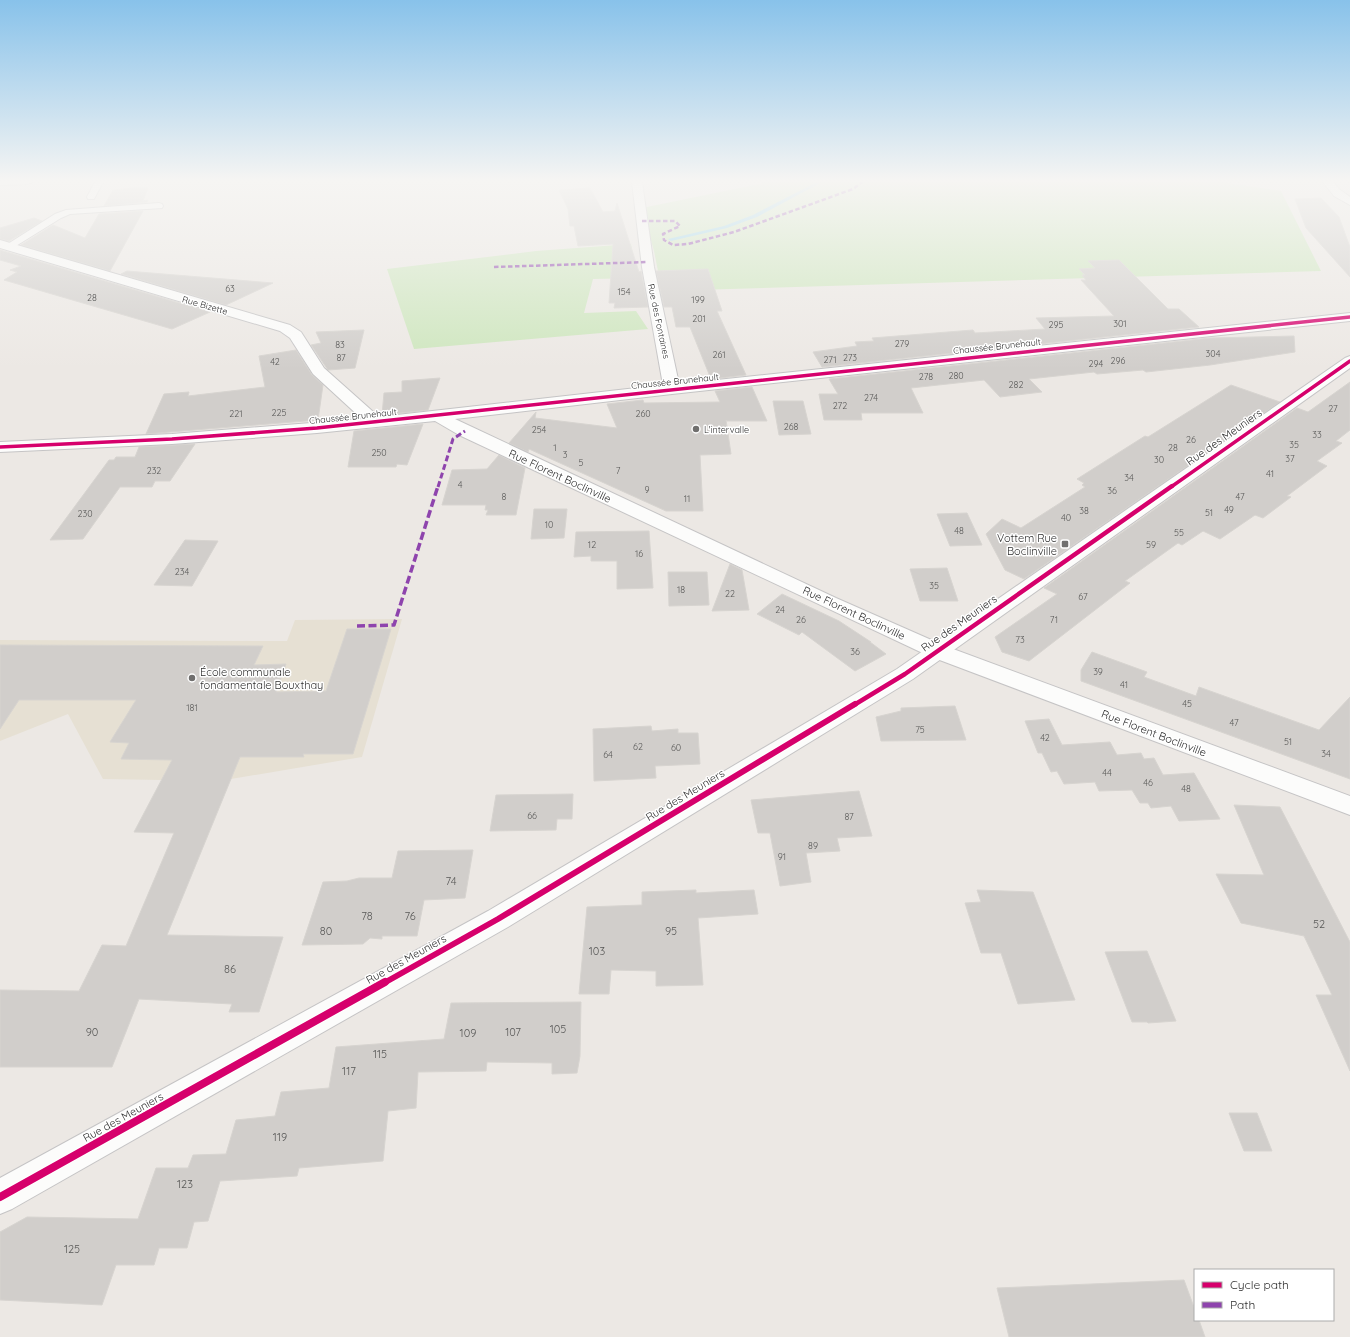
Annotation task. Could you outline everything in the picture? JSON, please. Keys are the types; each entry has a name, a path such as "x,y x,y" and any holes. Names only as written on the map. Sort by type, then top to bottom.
{"street":[{"name":"Rue des Fontaines","path":"645,244 648,267 672,389"},
{"name":"Rue Bizette","path":"4,246 285,328 296,335 318,371 374,421"},
{"name":"Chaussée Brunehault","path":"0,447 172,439 317,428 1350,317"},
{"name":"Rue des Meuniers","path":"0,1197 498,919 905,674 1350,361"},
{"name":"Rue Florent Boclinville","path":"438,416 472,434 822,599 937,651 1350,806"}],"shaded area":[{"name":"École communale fondamentale Bouxthay","path":"402,619 362,757 219,781 103,779 68,714 0,741 0,640 287,641 295,620"}],"green space":[{"path":"631,244 637,278 593,279 584,313 636,311 648,329 414,349 387,269 536,251"},
{"path":"652,244 1308,244 1321,271 662,291"}],"building":[{"path":"22,244 125,244 110,271"},
{"path":"578,244 606,244 578,246"},
{"path":"613,244 630,244 639,272 641,271 648,307 614,308 615,303 609,303"},
{"path":"1321,244 1349,244 1350,277"},
{"path":"0,250 210,312 172,329 4,280 17,272 10,270 21,266 0,260"},
{"path":"1119,260 1168,309 1179,309 1199,327 822,367 813,352 857,346 855,342 874,341 872,338 973,330 975,333 1045,329 1036,318 1114,316 1081,280 1086,280 1082,275 1085,275 1079,269 1095,268 1088,261"},
{"path":"708,269 722,311 717,311 746,375 711,379 690,327 676,327 672,307 664,307 656,271"},
{"path":"127,271 273,283 226,305 121,274"},
{"path":"364,330 355,368 328,370 311,345 321,343 316,332"},
{"path":"1294,336 1295,352 1210,365 1146,372 1143,370 1097,374 1094,372 1029,379 1042,392 1000,397 984,380 911,388 923,413 861,413 862,420 824,420 819,394 838,394 829,379 1210,338"},
{"path":"296,350 312,375 323,385 318,420 146,434 164,394 189,392 188,396 265,387 259,356"},
{"path":"440,378 428,410 382,415 384,393 402,392 402,381"},
{"path":"1350,382 1350,430 1336,441 1342,443 1317,461 1327,466 1287,496 1291,497 1263,518 1255,515 1220,539 1203,531 1182,545 1178,543 1125,581 1130,583 1029,661 1002,652 995,637 1057,594 1044,588 1297,408 1308,412"},
{"path":"1231,385 1280,402 1024,579 1005,570 986,534 1002,519 1021,528 1085,487 1082,485 1084,483 1077,479 1145,436 1148,437"},
{"path":"752,387 767,421 726,420 731,454 700,455 703,511 666,511 529,449 528,452 509,443 536,412 535,418 617,428 607,404 643,400 644,403 720,402 715,391"},
{"path":"773,401 803,401 811,434 779,435"},
{"path":"423,424 407,465 397,464 396,467 348,467 354,431"},
{"path":"195,444 170,481 155,481 152,487 120,487 83,539 50,540 109,460 114,460 116,457 135,457 139,447"},
{"path":"499,455 525,468 516,515 486,515 488,510 485,510 486,505 442,505 452,470 487,469"},
{"path":"534,509 567,509 564,538 531,539"},
{"path":"967,513 982,545 950,546 937,514"},
{"path":"649,531 653,588 617,589 617,561 591,561 591,556 574,557 576,532"},
{"path":"185,540 218,541 192,586 154,585"},
{"path":"730,564 742,570 749,610 712,611"},
{"path":"947,568 958,601 920,601 910,569"},
{"path":"668,572 707,572 709,605 669,606"},
{"path":"782,594 839,621 871,642 886,654 855,671 802,632 799,635 757,614"},
{"path":"347,629 391,629 353,754 303,754 304,757 240,757 167,935 283,937 259,1012 229,1012 232,1004 139,999 112,1067 0,1067 0,990 79,991 102,945 126,946 174,833 134,832 172,760 121,759 129,743 110,742 136,700 19,700 0,729 0,645 263,646 254,665 286,664 276,692 326,691"},
{"path":"1092,652 1147,672 1144,677 1196,696 1199,687 1319,730 1350,697 1350,779 1081,681 1081,670"},
{"path":"955,706 966,740 881,741 876,717 901,711 901,708"},
{"path":"1049,719 1062,745 1110,742 1117,755 1141,753 1144,759 1154,758 1163,775 1194,773 1220,819 1179,821 1171,806 1151,808 1148,803 1140,803 1132,790 1099,791 1095,782 1064,784 1057,771 1051,772 1042,753 1038,753 1025,721"},
{"path":"651,726 652,731 678,729 678,733 698,733 700,764 655,766 656,778 594,781 593,729"},
{"path":"859,791 872,836 837,838 840,851 806,853 811,882 780,886 770,833 758,833 751,800"},
{"path":"573,794 572,819 557,819 556,830 490,831 496,795"},
{"path":"1234,805 1280,807 1350,942 1350,1071 1316,995 1332,995 1304,936 1241,923 1216,874 1264,875"},
{"path":"473,850 465,898 424,900 417,936 382,936 382,939 370,938 363,944 302,945 323,882 347,881 359,878 392,878 398,851"},
{"path":"696,890 696,893 754,890 758,914 698,918 703,985 656,986 656,971 611,970 609,994 579,994 587,907 642,905 642,892"},
{"path":"977,890 1033,892 1075,1000 1018,1004 1001,953 981,953 965,903 981,902"},
{"path":"1147,951 1176,1021 1148,1023 1132,1022 1105,952"},
{"path":"581,1002 580,1056 577,1073 552,1074 552,1063 487,1062 486,1071 418,1072 416,1108 388,1111 383,1161 299,1168 297,1176 220,1181 208,1221 194,1222 187,1248 159,1248 154,1265 116,1265 102,1305 0,1300 0,1232 27,1217 138,1219 156,1168 188,1168 193,1155 226,1154 236,1120 275,1116 281,1092 329,1088 336,1047 444,1039 451,1003"},
{"path":"1229,1113 1257,1113 1272,1151 1244,1151"},
{"path":"1184,1280 1194,1307 1194,1321 1199,1321 1205,1337 1009,1337 997,1288"}],"marked path":[{"path":"672,244 682,244"},
{"path":"494,267 647,262"},
{"path":"357,626 394,625 453,439 465,431"}],"cycle path":[{"path":"0,447 172,439 317,428 1350,317"},
{"path":"0,1197 498,919 905,674 1350,361"}],"place":[{"name":"L'intervalle","path":"696,429"},
{"name":"Vottem Rue Boclinville","path":"1065,544"},
{"name":"École communale fondamentale Bouxthay","path":"192,678"}]}
